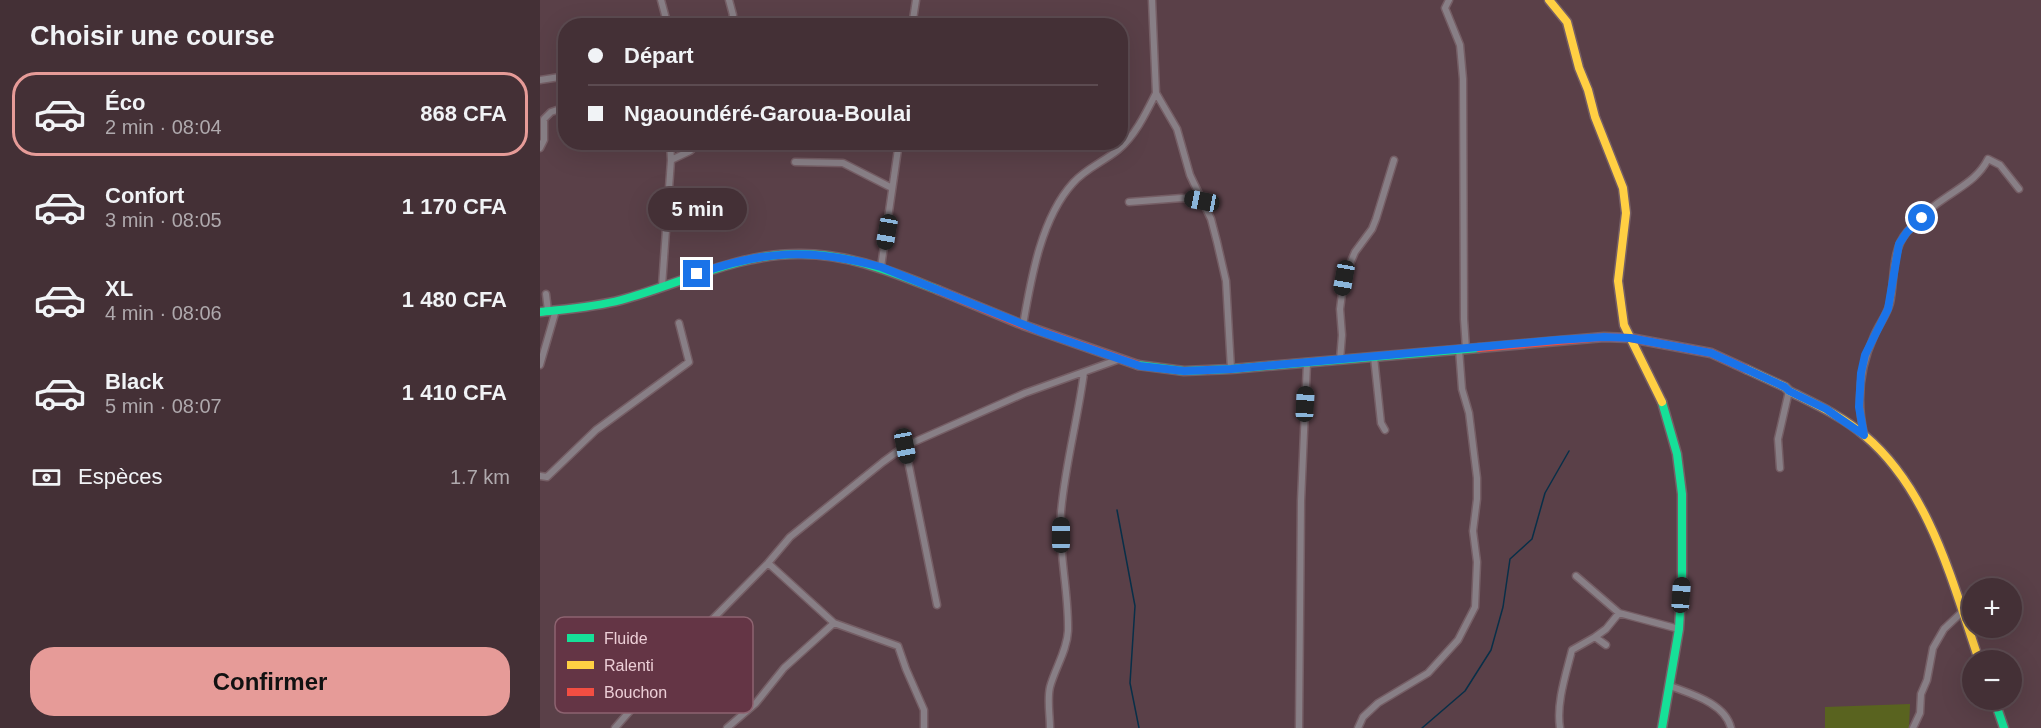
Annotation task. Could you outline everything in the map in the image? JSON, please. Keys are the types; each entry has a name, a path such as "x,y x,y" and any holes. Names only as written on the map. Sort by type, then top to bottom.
{"main road":[{"path":"1549,0 1567,22 1579,68 1623,188 1626,213 1618,280 1622,311 1630,338 1661,397 1677,454 1682,494 1683,577 1679,629 1662,728"},
{"path":"548,311 621,300 746,259 776,254 804,253 857,260 881,267 1117,359 1161,369 1184,371 1231,369 1581,339 1630,338 1711,353 1785,387 1826,409 1864,435 1896,467 1920,505 1936,540 1962,612"},
{"path":"1998,710 2004,728"}],"street":[{"path":"661,0 666,18"},
{"path":"729,0 732,18"},
{"path":"913,18 916,0"},
{"path":"1152,0 1155,93 1177,129 1190,175 1211,219 1226,280 1231,369"},
{"path":"1358,728 1363,717 1378,703 1428,673 1458,640 1475,607 1477,561 1473,531 1478,499 1477,478 1469,413 1462,389 1463,78 1460,45 1445,8 1449,0"},
{"path":"540,80 558,77"},
{"path":"1128,138 1155,93"},
{"path":"540,148 544,140 544,119 551,112 558,110"},
{"path":"662,286 670,150"},
{"path":"671,160 691,150"},
{"path":"881,267 898,150"},
{"path":"1023,324 1035,260 1061,197 1075,181 1116,150"},
{"path":"1864,435 1859,413 1861,373 1865,355 1888,309 1899,244 1907,232 1947,196 1967,184 1983,169 1988,159 2000,165 2019,189"},
{"path":"1340,360 1342,335 1340,309 1344,278 1361,241 1372,229 1394,160"},
{"path":"795,162 843,163 892,188"},
{"path":"1129,202 1188,198 1202,201"},
{"path":"540,365 548,311 546,294"},
{"path":"540,476 547,477 596,430 689,362 678,323"},
{"path":"1374,357 1381,423 1385,430"},
{"path":"715,617 768,563 790,537 905,446 1025,393 1117,359"},
{"path":"1299,728 1300,513 1307,363"},
{"path":"1050,728 1049,690 1068,633 1061,513 1066,469 1078,416 1084,372"},
{"path":"1780,468 1778,439 1789,391"},
{"path":"905,446 937,605"},
{"path":"768,563 834,623 898,646 924,710 924,728"},
{"path":"1576,576 1619,612 1679,629"},
{"path":"1560,728 1561,700 1572,650 1606,629 1619,612"},
{"path":"1913,728 1920,713 1921,694 1927,680 1931,654 1944,629 1962,612"},
{"path":"753,705 763,696 784,668 834,623"},
{"path":"1596,637 1606,645"},
{"path":"1670,686 1710,703 1729,721 1731,728"},
{"path":"615,728 628,713"},
{"path":"727,728 744,713"}],"green space":[{"path":"1910,704 1909,728 1825,728 1825,707"}],"waterway":[{"path":"1422,728 1465,691 1491,650 1503,607 1510,559 1532,539 1545,493 1569,451"},
{"path":"1117,510 1135,606 1130,683 1139,728"}],"traffic: fast":[{"path":"540,312 611,302 730,264 775,255 816,255 852,260 887,270 938,290"},
{"path":"1138,365 1184,371 1231,369 1479,348"},
{"path":"1662,402 1677,454 1682,494 1682,577 1679,629 1662,728"},
{"path":"1998,710 2004,728"}],"traffic: slow":[{"path":"1549,0 1567,22 1595,117 1623,188 1626,213 1618,281 1624,325 1662,402"},
{"path":"1746,369 1785,387 1837,416 1856,428 1887,457 1906,482 1936,539 1976,650"}],"traffic: jam":[{"path":"938,290 1023,325 1138,365"},
{"path":"1479,348 1604,337 1630,338 1711,353 1746,369"}],"route":[{"path":"697,274 746,259 776,254 804,253 857,260 881,267 1099,353 1140,366 1184,371 1231,369 1557,340 1630,338 1711,353 1785,387 1826,409 1864,435 1859,407 1861,373 1865,355 1888,309 1899,244 1907,232 1922,218"}]}
